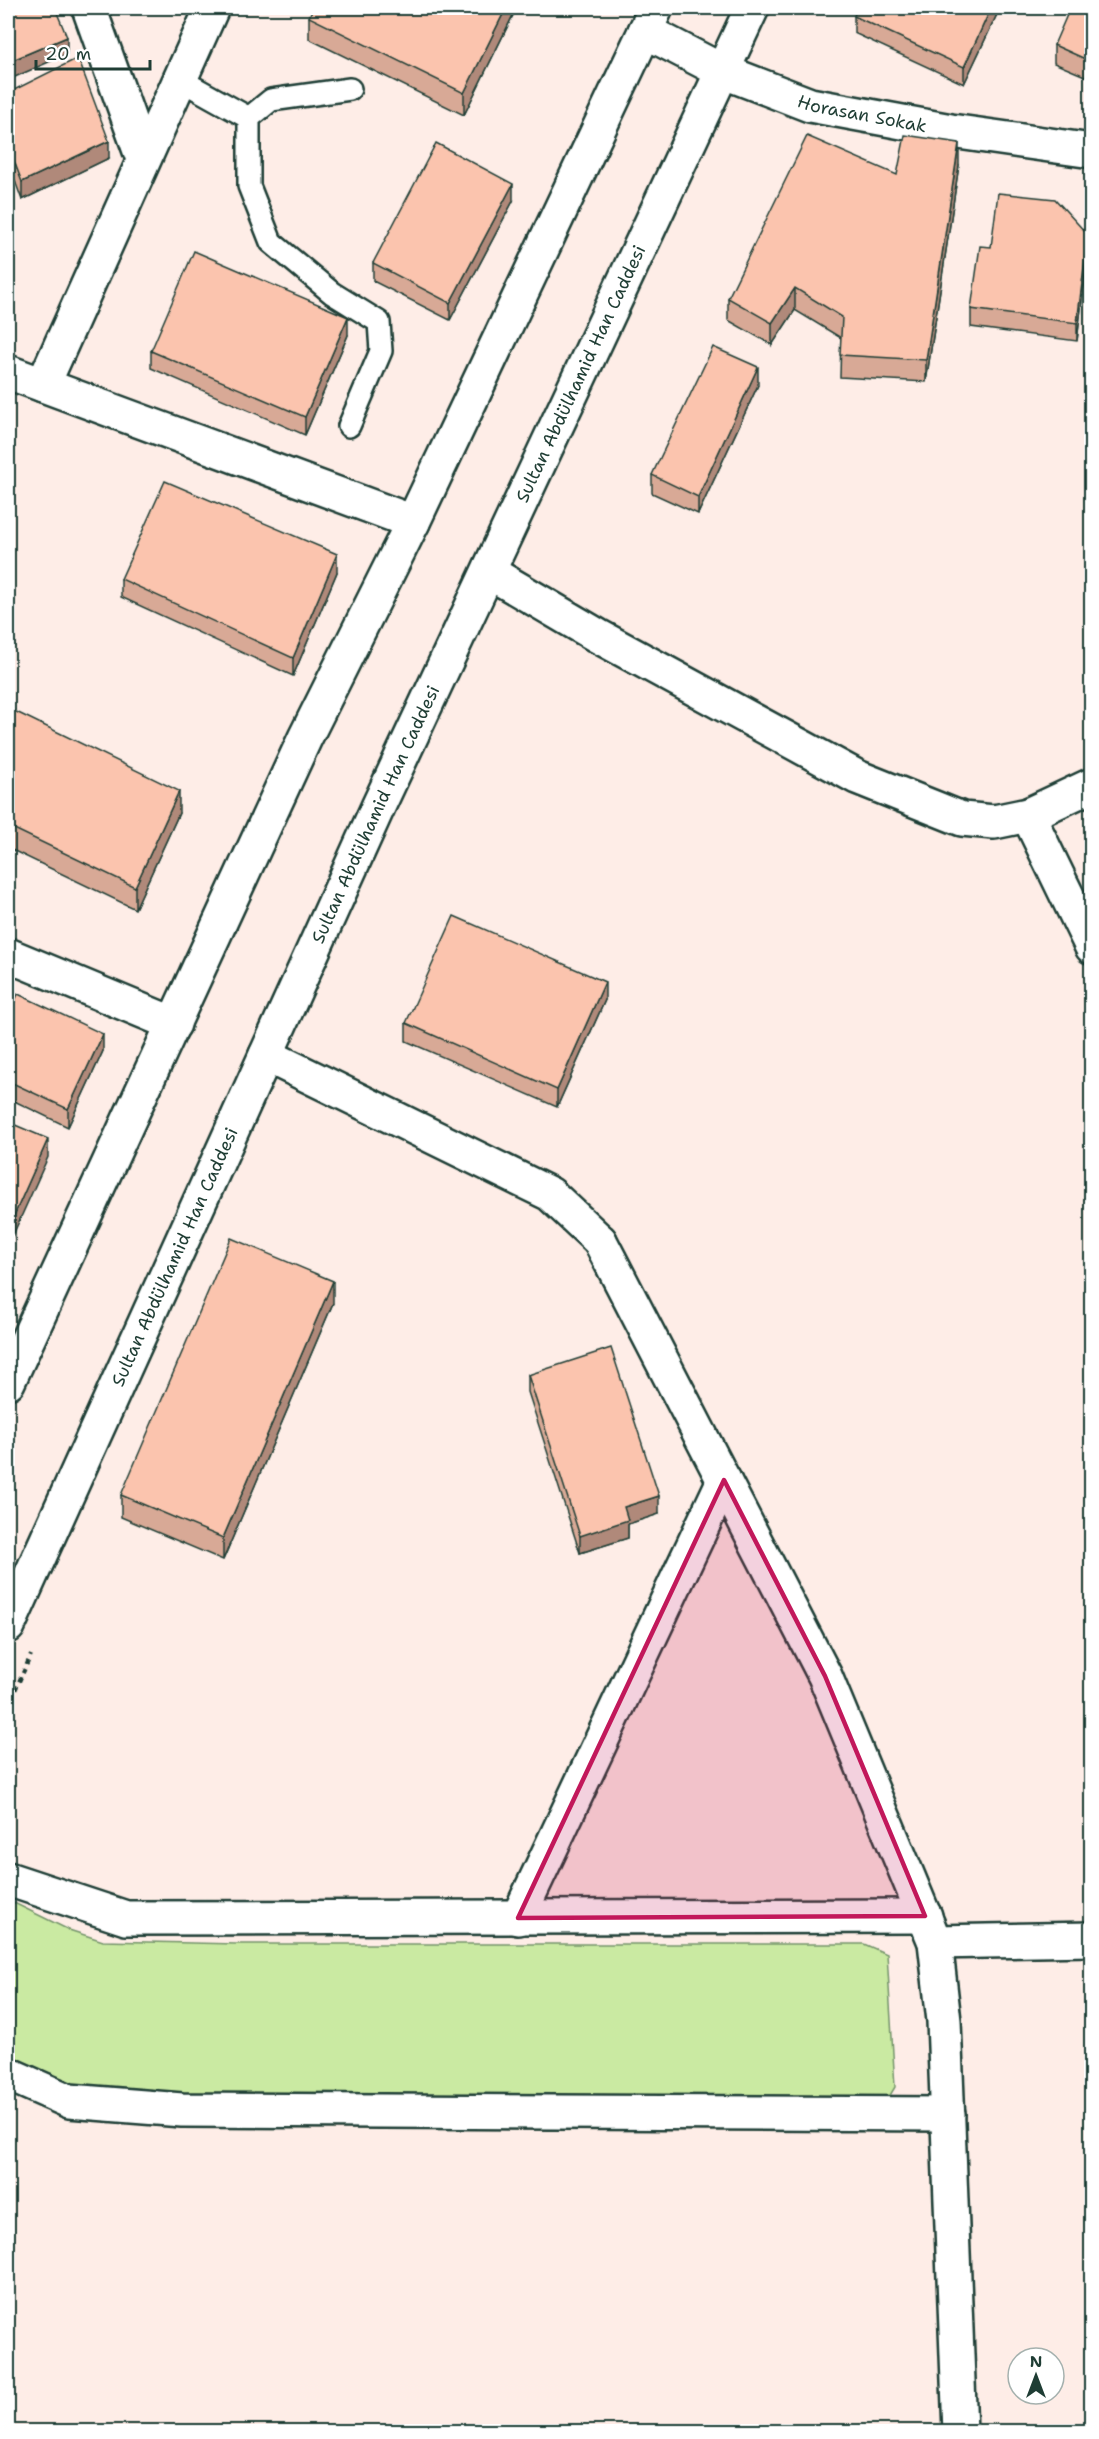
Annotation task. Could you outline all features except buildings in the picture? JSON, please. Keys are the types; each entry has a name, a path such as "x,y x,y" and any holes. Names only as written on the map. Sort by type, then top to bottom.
{"street":[{"path":"89,8 143,159"},
{"path":"43,386 212,8"},
{"name":"Sultan Abdülhamid Han Caddesi","path":"8,1626 378,807 752,8"},
{"path":"8,1382 305,738 413,522 651,19"},
{"name":"Horasan Sokak","path":"651,19 722,71 810,105 951,131 1092,151"},
{"path":"8,372 413,522"},
{"path":"489,572 598,636 857,777 962,819 994,822 1028,815 1092,785"},
{"path":"1028,815 1092,946"},
{"path":"8,955 174,1024"},
{"path":"266,1055 550,1194 600,1241 825,1676 930,1929 944,2021 960,2432"},
{"path":"518,1918 724,1480"},
{"path":"8,1879 126,1918 518,1918 930,1929 1092,1939"},
{"path":"8,2074 69,2101 182,2110 948,2114"}],"lane":[{"path":"179,79 249,118"},
{"path":"249,118 271,100 350,89"},
{"path":"249,118 249,186 271,242 332,293 379,322 381,351 349,426"}],"highlighted area":[{"path":"724,1480 825,1676 925,1916 518,1918"}],"green space":[{"path":"8,1900 69,1930 103,1941 236,1944 864,1944 887,1954 895,2087 889,2097 243,2097 115,2094 62,2084 8,2058"}]}
